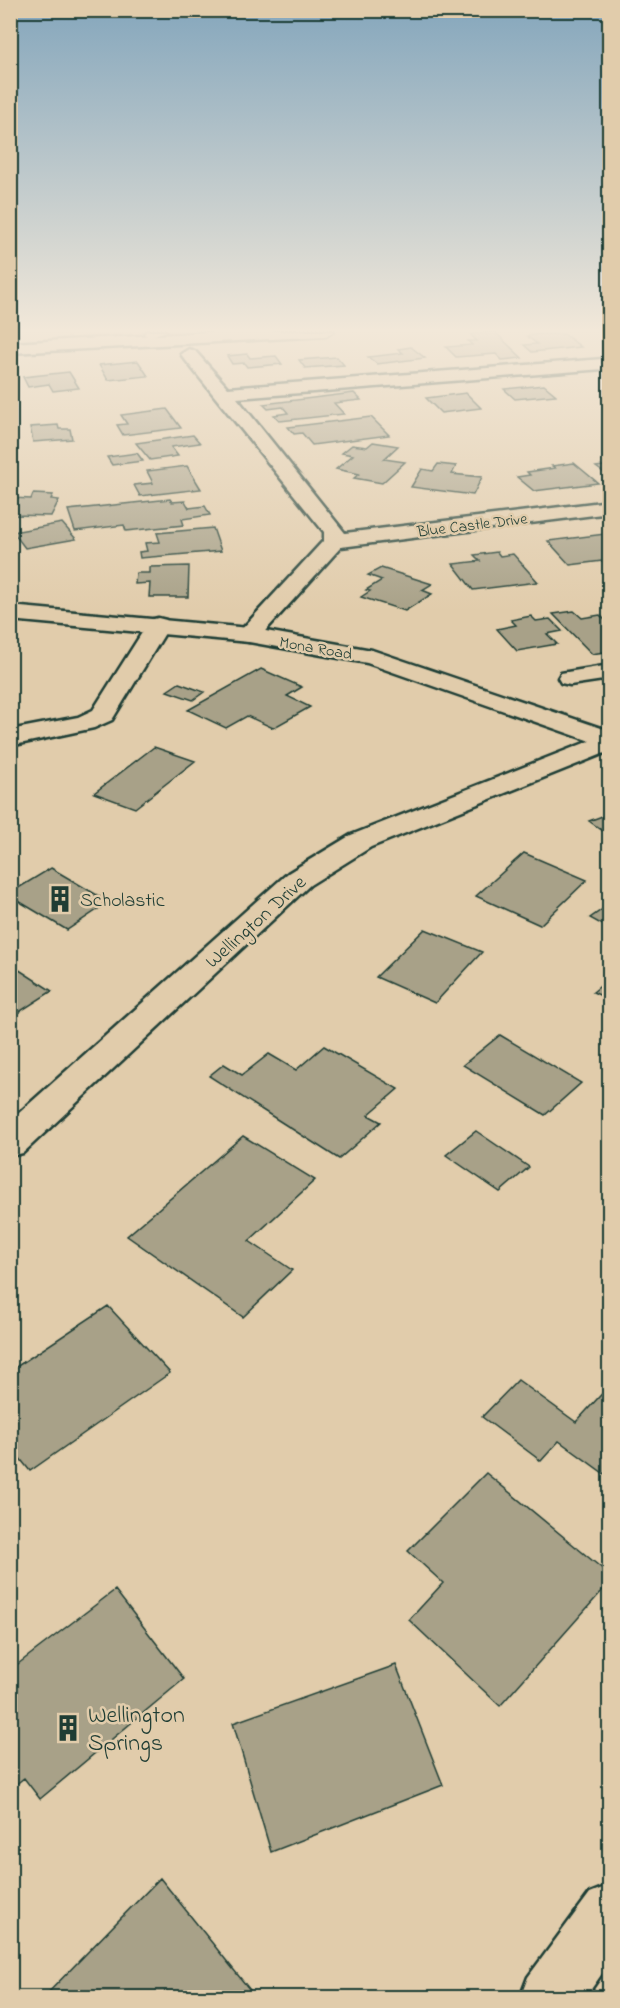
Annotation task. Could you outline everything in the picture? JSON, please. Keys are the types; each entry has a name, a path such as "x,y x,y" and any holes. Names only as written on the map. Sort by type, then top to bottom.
{"street":[{"path":"249,425 335,532 334,542 249,635"},
{"name":"Blue Castle Drive","path":"334,542 609,507"},
{"name":"Mona Road","path":"10,613 249,635 372,657 609,740"},
{"path":"10,738 86,723 103,715 158,625"},
{"path":"570,678 609,672"},
{"name":"Wellington Drive","path":"10,1143 299,879 361,842 609,740"},
{"path":"549,1998 609,1913"}],"building":[{"path":"58,425 59,429 70,429 72,439 33,442 30,427"},
{"path":"117,425 179,425 181,428 123,435"},
{"path":"307,425 379,425 389,435 312,445 302,433 294,434 288,427"},
{"path":"193,435 200,443 171,447 178,456 150,460 136,443"},
{"path":"373,442 398,446 384,459 405,462 382,483 354,478 359,474 336,469 353,455 342,453 352,445 367,447"},
{"path":"137,453 143,461 112,465 107,457"},
{"path":"574,463 598,483 534,491 517,477 530,475 527,472"},
{"path":"438,464 456,466 452,474 482,477 473,495 411,487 422,469 433,471"},
{"path":"610,465 610,477 596,467"},
{"path":"187,466 201,489 140,496 134,485 153,483 147,471"},
{"path":"33,494 53,495 51,499 59,500 51,516 13,515 16,509 10,509 13,498 31,499"},
{"path":"170,499 172,502 185,501 189,508 205,506 210,515 182,519 184,525 126,531 124,525 75,531 68,510"},
{"path":"62,523 76,539 25,548 13,532"},
{"path":"213,528 221,551 140,558 139,552 147,551 145,543 160,542 157,533"},
{"path":"605,534 610,538 610,560 570,565 548,541"},
{"path":"497,552 500,556 513,554 538,582 473,590 453,564 480,561 474,555"},
{"path":"189,566 188,597 149,597 150,583 135,584 136,573 150,573 150,567"},
{"path":"381,568 432,584 422,590 432,594 405,611 361,597 370,591 366,590 382,580 368,575"},
{"path":"574,611 582,618 600,615 610,625 610,651 592,654 553,614"},
{"path":"531,616 536,621 550,619 562,631 547,634 557,644 517,651 497,629 516,625 511,620"},
{"path":"261,669 302,687 287,696 310,707 273,728 247,716 226,728 188,710"},
{"path":"179,683 204,692 193,700 167,691"},
{"path":"154,747 195,761 135,808 94,793"},
{"path":"610,813 610,836 589,821"},
{"path":"524,853 587,880 540,925 476,896"},
{"name":"Scholastic","path":"51,868 109,902 67,930 10,896 10,893"},
{"path":"610,904 610,929 590,918"},
{"path":"425,929 482,952 435,1003 376,977"},
{"path":"10,964 52,991 10,1018"},
{"path":"610,978 610,1000 593,992"},
{"path":"500,1035 581,1083 545,1115 463,1065"},
{"path":"324,1046 398,1089 368,1115 381,1122 339,1159 209,1076 224,1064 242,1075 269,1054 296,1070"},
{"path":"476,1131 529,1167 500,1192 446,1155"},
{"path":"243,1136 315,1180 249,1241 292,1270 243,1317 127,1236"},
{"path":"108,1306 170,1373 30,1471 10,1446 10,1371"},
{"path":"518,1380 576,1422 610,1385 610,1478 559,1441 541,1461 482,1417"},
{"path":"486,1473 610,1575 610,1582 500,1706 409,1620 443,1583 408,1551"},
{"name":"Wellington Springs","path":"115,1590 184,1679 40,1799 24,1778 10,1789 10,1670"},
{"path":"396,1665 443,1785 271,1852 233,1723"},
{"path":"160,1878 254,1995 252,1998 43,1998"}],"place":[{"name":"Scholastic","path":"60,899"},
{"name":"Wellington Springs","path":"68,1728"}]}
